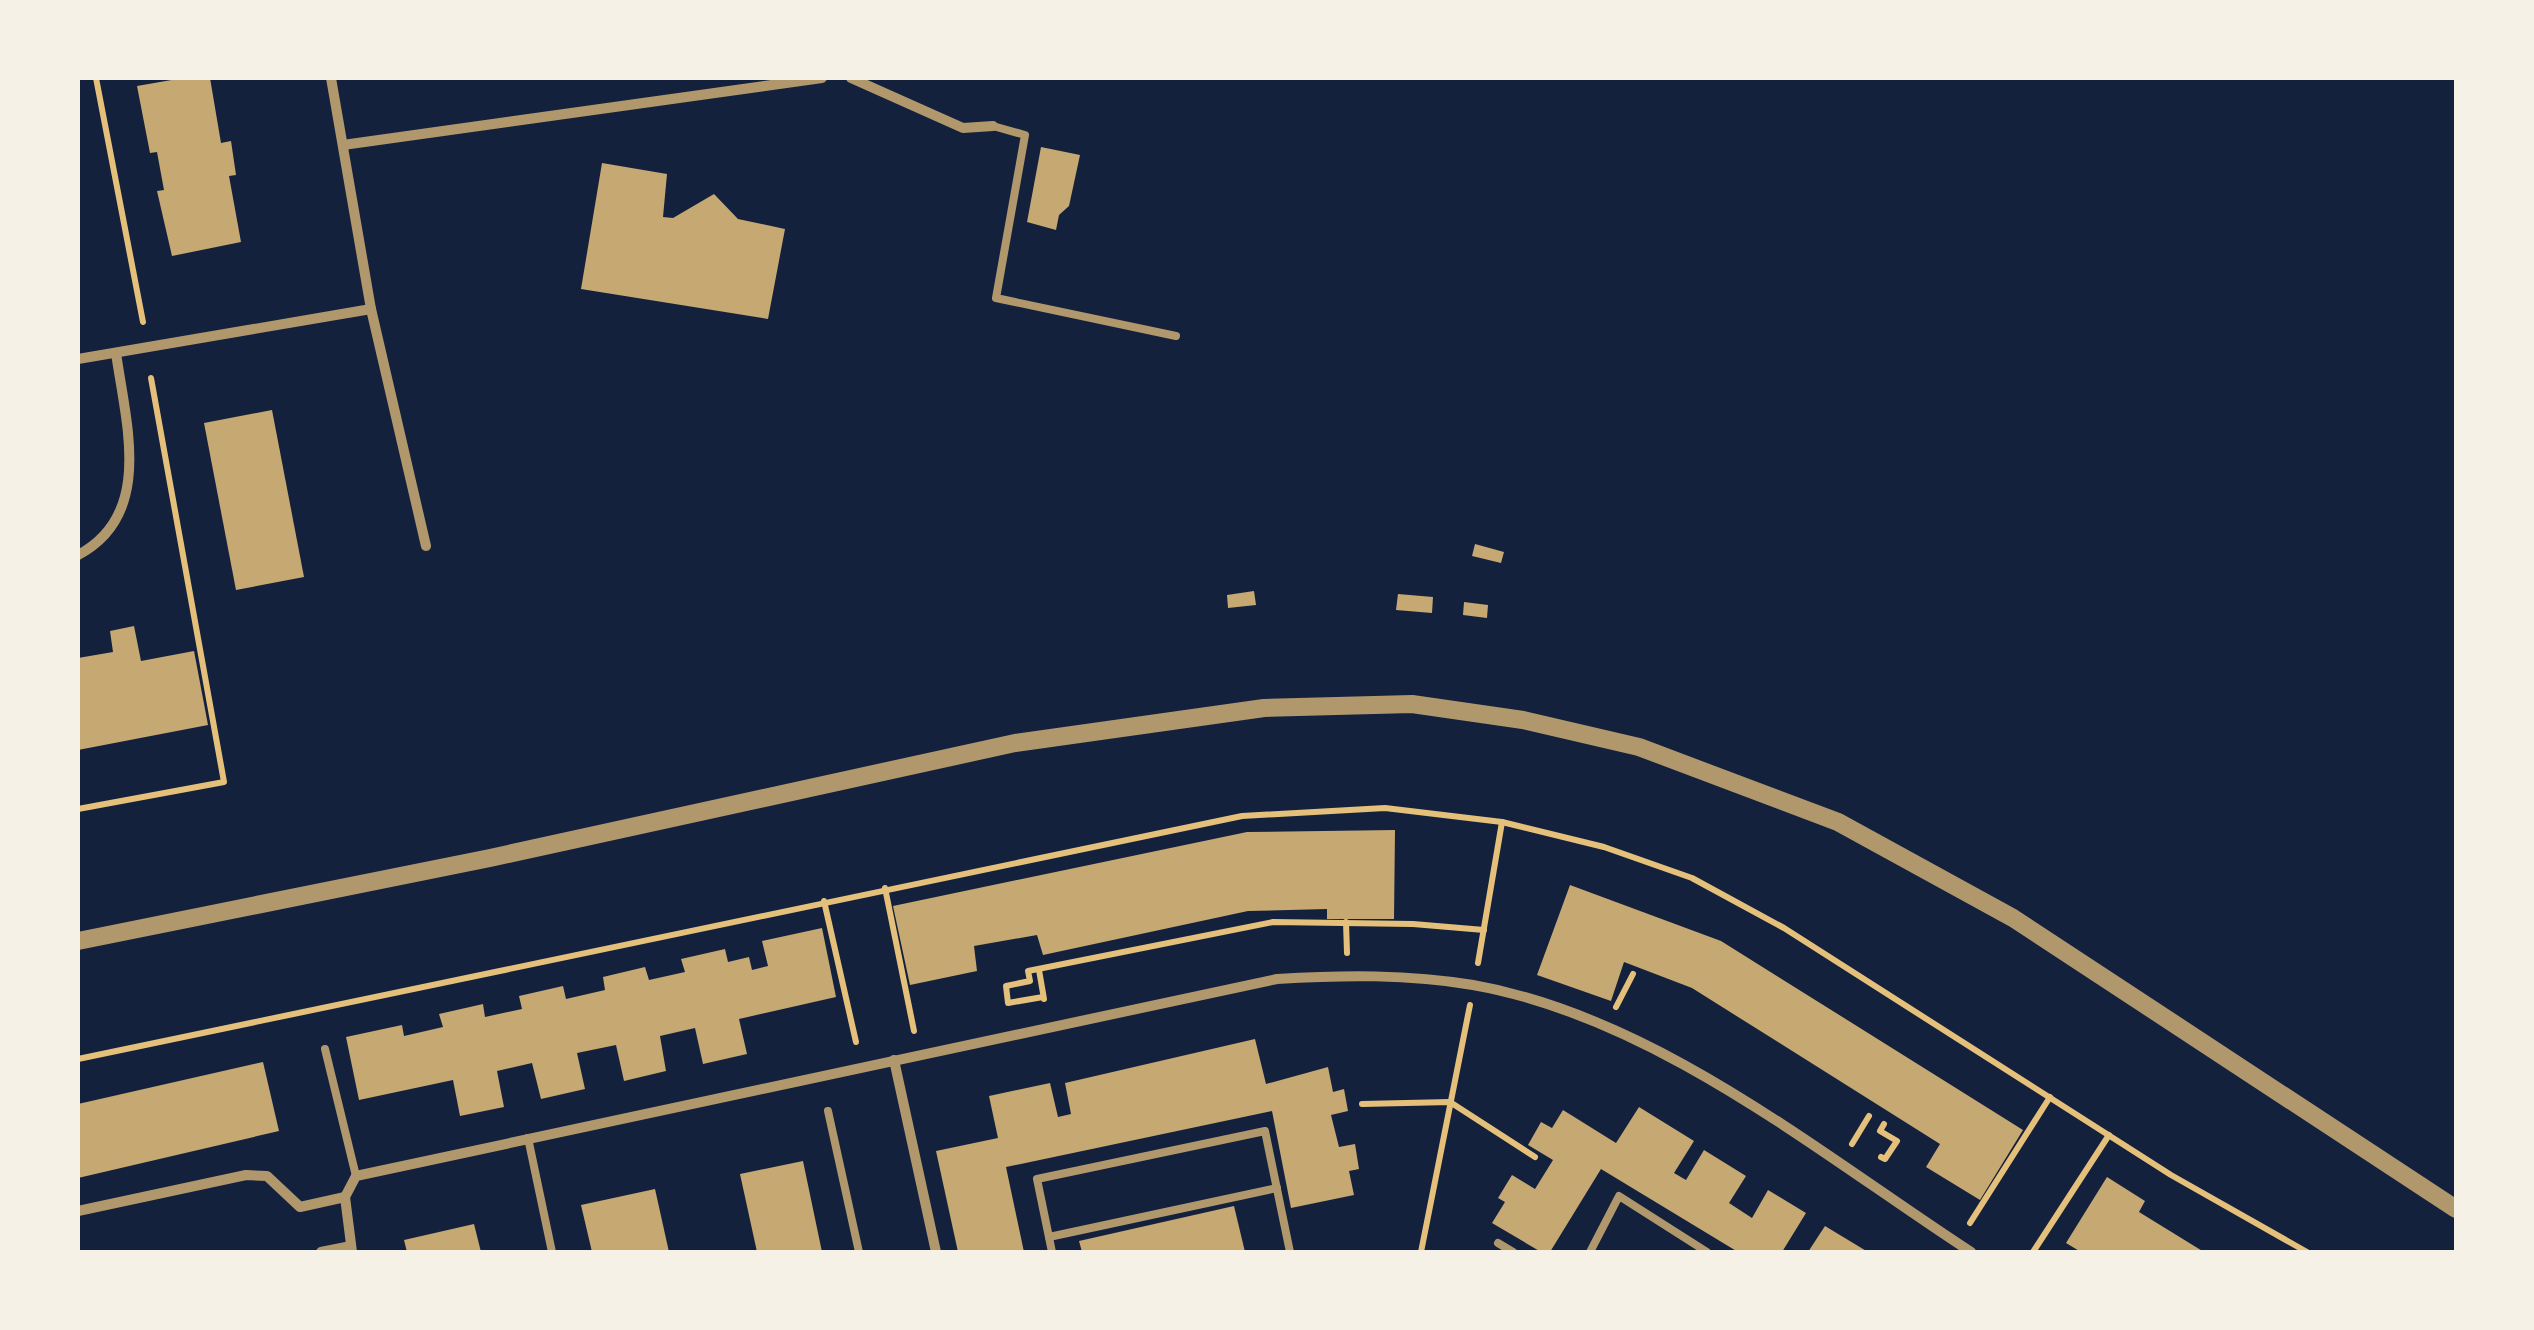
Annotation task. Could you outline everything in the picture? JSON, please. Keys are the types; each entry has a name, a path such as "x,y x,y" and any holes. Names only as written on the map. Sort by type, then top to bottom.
{"street":[{"path":"331,78 372,308 426,546"},
{"path":"343,145 822,78"},
{"path":"851,78 963,128 992,126"},
{"path":"78,359 372,308"},
{"path":"78,556 122,516 132,459 116,353"},
{"path":"78,941 490,858 1015,742 1264,708 1412,704 1524,720 1640,747 1838,822 2012,918 2456,1209"},
{"path":"321,1252 352,1249 345,1197 356,1176 1277,979 1350,975 1474,985 1539,1002 1642,1043 1801,1140 1970,1252"},
{"path":"894,1060 936,1252"},
{"path":"78,1210 246,1174 267,1176 300,1207 345,1197"}],"lane":[{"path":"992,126 1025,135 996,298 1176,336"},
{"path":"324,1048 356,1176"},
{"path":"828,1110 859,1252"},
{"path":"1052,1252 1036,1179 1265,1131 1290,1252"},
{"path":"528,1138 552,1252"},
{"path":"1049,1237 1277,1188"},
{"path":"1594,1251 1619,1196 1707,1252"},
{"path":"1498,1244 1513,1252"}],"path":[{"path":"96,78 143,322"},
{"path":"78,809 224,782 151,378"},
{"path":"78,1059 1242,816 1385,808 1502,822 1604,847 1692,878 1784,928 2109,1136 2308,1252"},
{"path":"1476,972 1502,822"},
{"path":"885,888 914,1031"},
{"path":"824,901 856,1042"},
{"path":"1039,970 1044,1001 1008,1003 1006,986 1030,981 1028,971 1273,922 1484,930"},
{"path":"1346,922 1347,954"},
{"path":"1615,1008 1633,974"},
{"path":"1421,1252 1470,1003"},
{"path":"1967,1227 2050,1097"},
{"path":"1362,1104 1450,1102 1535,1157"},
{"path":"1860,1130 1869,1116"},
{"path":"1854,1141 1885,1159 1897,1141 1880,1131 1884,1124"},
{"path":"2033,1252 2109,1136"}],"building":[{"path":"210,78 221,143 231,141 236,175 229,176 241,242 172,256 157,191 164,190 157,152 150,153 137,86"},
{"path":"1041,147 1080,155 1069,206 1059,215 1056,230 1027,222"},
{"path":"602,163 667,174 663,217 673,218 714,194 738,219 785,229 768,319 581,289"},
{"path":"272,410 304,577 236,590 204,423"},
{"path":"1475,544 1504,552 1501,563 1472,556"},
{"path":"1254,591 1256,605 1228,608 1227,595"},
{"path":"1398,594 1433,597 1432,613 1396,610"},
{"path":"1464,602 1488,605 1487,618 1463,615"},
{"path":"134,626 141,661 194,651 208,725 78,750 78,658 113,652 110,631"},
{"path":"1395,830 1394,919 1327,919 1327,909 1248,911 1043,955 1037,935 974,946 977,971 910,985 893,906 1247,832"},
{"path":"1570,885 1721,941 2023,1130 1980,1200 1926,1167 1940,1144 1692,988 1624,962 1611,1001 1537,975"},
{"path":"822,928 836,997 739,1019 747,1054 703,1064 695,1028 660,1036 666,1071 624,1081 616,1045 577,1053 585,1089 541,1099 532,1063 497,1071 504,1107 460,1116 453,1080 359,1100 346,1037 402,1025 404,1036 443,1027 439,1014 483,1004 485,1017 522,1009 519,996 563,986 566,999 605,990 603,977 645,967 649,980 685,972 681,959 725,949 728,962 749,957 752,970 768,966 762,941"},
{"path":"1255,1039 1266,1084 1328,1067 1333,1092 1344,1089 1348,1111 1331,1115 1339,1147 1355,1144 1359,1169 1349,1171 1354,1195 1291,1208 1272,1111 1006,1167 1024,1252 958,1252 936,1151 998,1138 989,1096 1050,1083 1058,1117 1071,1114 1065,1083"},
{"path":"263,1062 279,1131 78,1178 78,1104"},
{"path":"1639,1107 1694,1141 1674,1173 1686,1180 1704,1150 1746,1176 1729,1203 1752,1218 1768,1190 1806,1213 1782,1252 1738,1252 1601,1169 1550,1252 1541,1252 1492,1223 1505,1202 1498,1198 1512,1175 1535,1189 1553,1160 1528,1145 1541,1122 1552,1128 1563,1110 1616,1143"},
{"path":"803,1161 822,1252 757,1252 740,1174"},
{"path":"2107,1177 2145,1201 2139,1212 2204,1252 2081,1252 2066,1243"},
{"path":"655,1189 669,1252 592,1252 581,1205"},
{"path":"1234,1206 1245,1252 1082,1252 1079,1241"},
{"path":"474,1224 481,1252 407,1252 404,1240"},
{"path":"1825,1226 1868,1252 1808,1252"}]}
